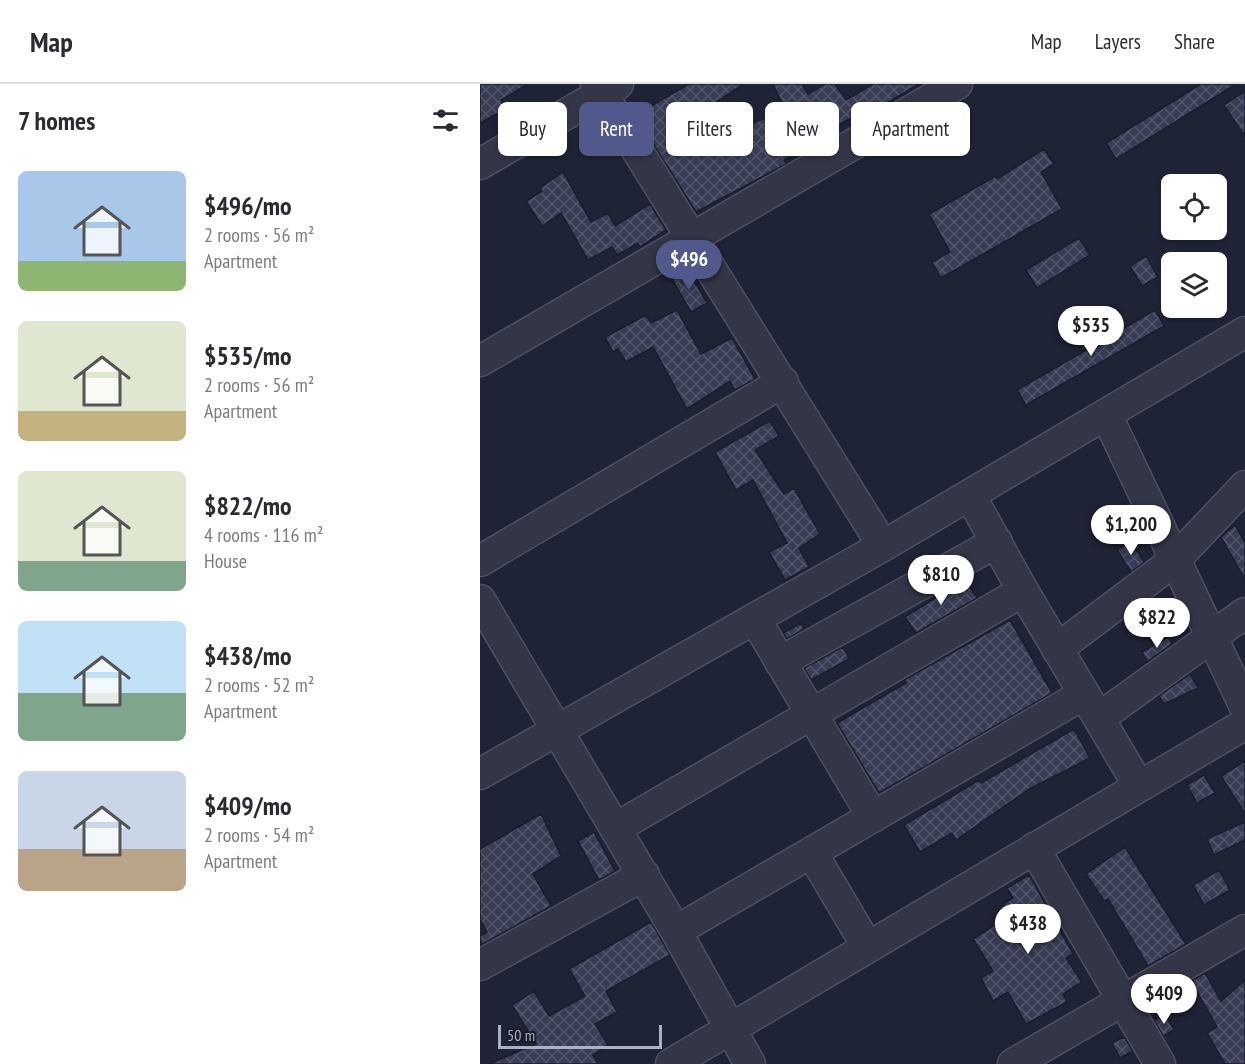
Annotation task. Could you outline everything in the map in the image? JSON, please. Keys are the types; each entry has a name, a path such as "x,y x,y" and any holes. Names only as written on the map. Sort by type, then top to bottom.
{"street":[{"path":"480,361 957,84"},
{"path":"480,164 605,87 691,238 783,382 883,546"},
{"path":"480,774 883,546 1106,414 1244,336"},
{"path":"480,561 783,382"},
{"path":"1106,414 1245,707"},
{"path":"1057,649 1174,561 1245,486"},
{"path":"970,495 1023,591 1139,786"},
{"path":"780,662 997,542"},
{"path":"616,828 1023,591"},
{"path":"480,600 556,731 644,875 750,1064"},
{"path":"676,930 873,817 1091,706 1210,637 1245,613"},
{"path":"755,619 873,817"},
{"path":"671,1064 1245,724"},
{"path":"1034,848 1160,1064"},
{"path":"812,853 867,946"},
{"path":"480,965 644,875"},
{"path":"1013,1064 1245,930"}],"building":[{"path":"480,84 528,84 501,100 502,102 498,102 498,113 480,123"},
{"path":"689,84 744,84 716,102 666,102 666,156 753,156 753,123 765,118 765,156 792,156 784,160 786,164 696,212 654,145 654,104"},
{"path":"773,84 802,84 808,94 825,84 835,84 846,100 873,84 919,84 889,102 851,102 851,118 839,125 839,102 782,102"},
{"path":"1201,84 1236,84 1116,159 1106,143"},
{"path":"1245,91 1245,137 1224,105"},
{"path":"1044,149 1054,164 1041,172 1062,209 941,278 932,262 950,252 929,214 996,176 997,179"},
{"path":"563,172 591,222 608,213 615,226 650,204 666,230 640,247 638,243 617,255 612,247 588,260 561,213 542,226 526,201 542,191 540,188"},
{"path":"1079,238 1090,255 1037,288 1026,270"},
{"path":"1146,256 1158,277 1142,286 1130,266"},
{"path":"688,270 707,303 691,312 672,279"},
{"path":"677,310 701,354 732,338 755,379 735,390 730,381 687,409 653,347 626,362 618,349 613,352 605,337 646,315 651,323"},
{"path":"1155,310 1164,326 1026,405 1017,390"},
{"path":"770,421 779,436 755,450 784,494 794,488 820,534 799,548 809,567 785,580 769,552 787,543 753,480 736,490 715,452"},
{"path":"1235,525 1245,542 1245,579 1221,537"},
{"path":"1131,541 1144,562 1131,572 1117,550"},
{"path":"965,579 977,598 916,633 905,617"},
{"path":"1010,620 1052,693 879,793 837,723 906,683 904,680"},
{"path":"801,623 804,629 787,639 783,633"},
{"path":"1168,637 1172,644 1140,667 1147,661 1142,652"},
{"path":"843,647 849,659 811,680 804,668"},
{"path":"1190,674 1198,688 1164,704 1159,696"},
{"path":"1074,729 1090,758 1031,788 956,840 952,833 920,852 904,825 979,780 981,783"},
{"path":"1245,761 1245,814 1221,776"},
{"path":"1204,775 1215,793 1197,803 1187,785"},
{"path":"541,814 561,856 533,874 551,906 481,945 480,936 487,932 480,920 480,849"},
{"path":"1245,822 1245,840 1214,855 1207,839"},
{"path":"594,832 615,871 599,880 578,841"},
{"path":"1125,847 1186,944 1148,966 1108,899 1104,901 1086,874"},
{"path":"1219,870 1230,890 1204,905 1193,885"},
{"path":"1029,875 1073,954 1066,958 1082,982 1063,994 1067,1002 1026,1024 1008,992 993,1001 981,978 993,971 973,939 1009,916 1003,904 1013,898 1007,888"},
{"path":"651,922 670,955 606,991 617,1012 595,1024 608,1045 593,1055 598,1064 489,1064 536,1044 512,1005 534,991 549,1016 585,996 569,969"},
{"path":"1205,973 1221,1001 1245,980 1245,1064 1225,1064 1207,1033 1217,1027 1191,981"},
{"path":"1165,1014 1174,1030 1163,1036 1154,1020"},
{"path":"1124,1037 1133,1051 1120,1058 1112,1043"}]}
